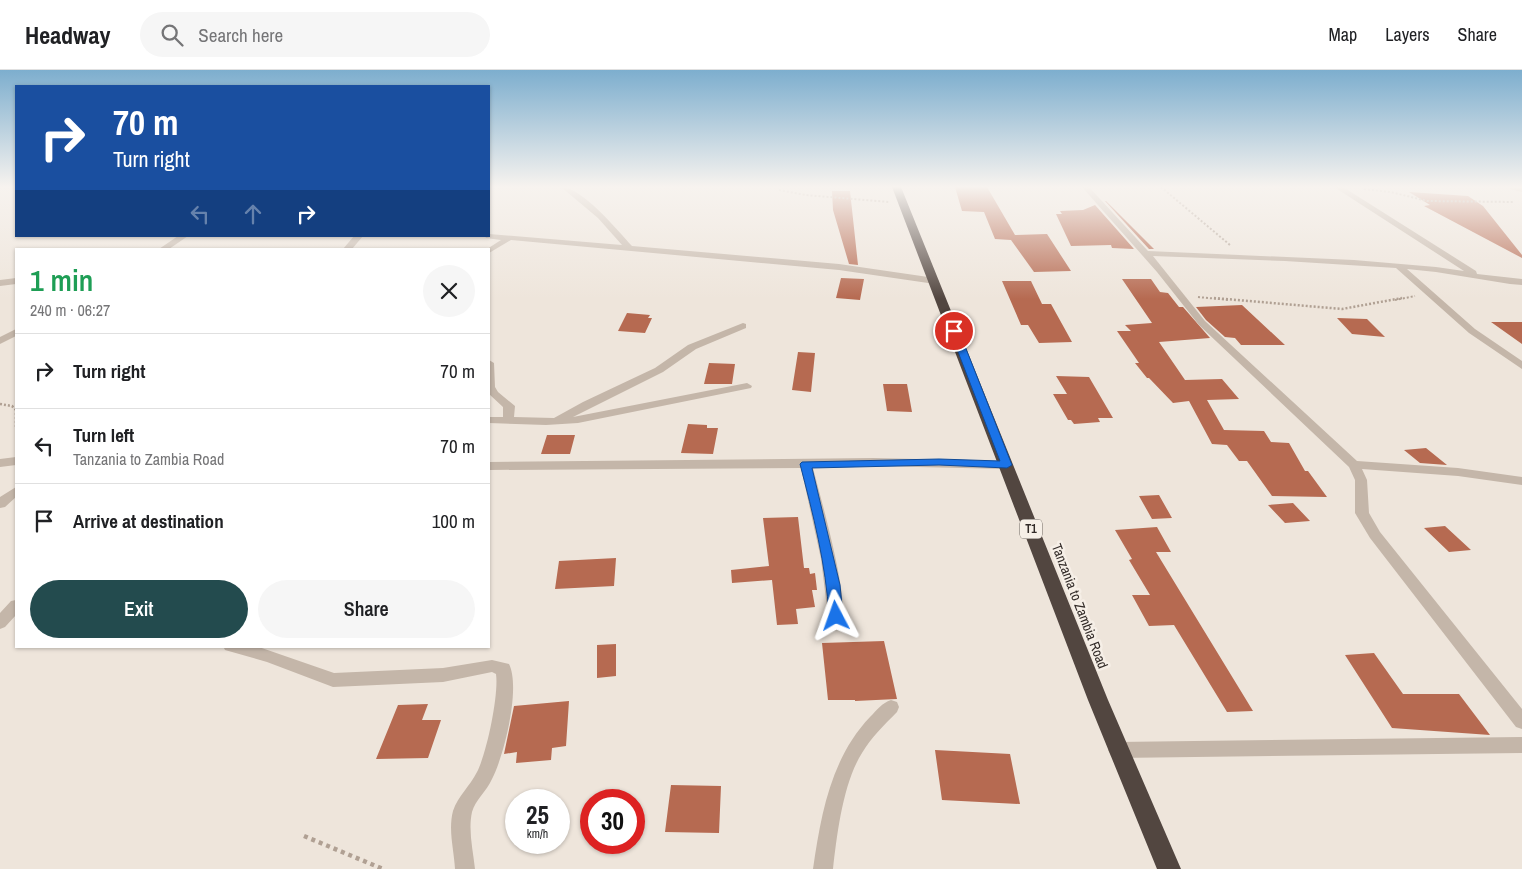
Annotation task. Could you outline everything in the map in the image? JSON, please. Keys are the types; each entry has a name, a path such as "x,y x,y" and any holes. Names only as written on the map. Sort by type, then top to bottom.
{"highway":[{"name":"Tanzania to Zambia Road","path":"911,224 1117,750 1168,869"}],"street":[{"path":"608,224 629,248"},
{"path":"1119,224 1183,296 1202,323 1354,465 1361,480 1362,513 1375,535 1522,722"},
{"path":"1395,224 1477,276"},
{"path":"490,236 839,266 935,281"},
{"path":"165,248 182,237"},
{"path":"348,248 358,237"},
{"path":"490,250 510,237"},
{"path":"1146,253 1242,255 1336,260 1400,266 1522,282"},
{"path":"1400,266 1472,331 1522,366"},
{"path":"0,283 15,281"},
{"path":"556,421 587,404 652,374 692,347 743,326"},
{"path":"0,341 15,333"},
{"path":"490,420 556,421 599,417 748,386"},
{"path":"490,387 494,394 509,406 508,421"},
{"path":"0,463 15,461"},
{"path":"490,466 939,462 1007,465"},
{"path":"806,464 834,585 836,616"},
{"path":"1354,465 1443,471 1522,481"},
{"path":"0,504 15,492"},
{"path":"0,623 15,608"},
{"path":"239,648 270,656 333,680 443,675 492,666 503,669 506,676 503,699 491,759 484,777 463,811 461,825 465,869"},
{"path":"823,869 830,824 847,763 860,741 891,707"},
{"path":"1117,750 1522,745"}],"path":[{"path":"1205,224 1242,255"},
{"path":"1183,296 1342,309 1392,299 1430,295"},
{"path":"0,404 12,406 15,410"},
{"path":"304,836 383,869"}],"building":[{"path":"837,224 854,224 858,265 849,264"},
{"path":"989,224 1009,224 1015,235 1047,234 1071,271 1034,272 1011,240 995,239"},
{"path":"1061,224 1112,224 1134,249 1112,248 1111,245 1071,246"},
{"path":"1126,224 1129,224 1154,249 1149,249"},
{"path":"1458,224 1498,224 1522,255 1522,258"},
{"path":"841,278 864,279 860,300 836,298"},
{"path":"1122,279 1151,279 1160,292 1168,293 1179,307 1183,307 1210,338 1159,342 1185,380 1222,379 1239,399 1207,400 1224,430 1264,431 1271,442 1289,443 1305,471 1308,471 1327,497 1272,496 1247,461 1239,461 1227,445 1212,444 1189,401 1173,403 1147,378 1135,363 1139,363 1117,331 1131,331 1125,325 1152,323"},
{"path":"1002,281 1031,281 1042,304 1051,304 1072,342 1039,343 1028,325 1021,325"},
{"path":"1242,305 1285,345 1241,345 1235,338 1225,337 1206,320 1196,307"},
{"path":"627,313 650,315 648,318 652,318 645,333 618,331"},
{"path":"1337,318 1367,319 1385,337 1352,334"},
{"path":"1491,322 1522,322 1522,344"},
{"path":"798,352 815,353 811,392 792,390"},
{"path":"709,363 735,364 732,384 704,384"},
{"path":"1056,376 1089,377 1113,418 1098,418 1100,422 1074,424 1071,420 1068,420 1053,394 1067,394"},
{"path":"883,384 907,384 912,412 887,411"},
{"path":"688,424 707,425 707,428 718,428 713,454 681,453"},
{"path":"547,435 575,435 570,454 541,454"},
{"path":"1426,448 1447,465 1420,463 1404,450"},
{"path":"1159,495 1172,518 1152,519 1139,496"},
{"path":"1293,503 1310,521 1285,523 1268,505"},
{"path":"798,517 804,568 809,568 810,574 815,573 817,590 812,590 815,607 796,609 798,624 777,625 772,580 732,583 731,570 769,566 763,518"},
{"path":"1445,526 1471,550 1449,552 1424,528"},
{"path":"1157,527 1171,552 1156,552 1253,711 1227,712 1174,625 1149,626 1132,595 1150,595 1129,560 1132,559 1115,530"},
{"path":"616,558 614,586 555,589 559,561"},
{"path":"884,641 897,699 828,700 822,643"},
{"path":"616,644 616,676 597,678 597,645"},
{"path":"1374,653 1403,694 1459,694 1490,735 1392,728 1345,655"},
{"path":"569,701 566,746 552,748 551,760 516,763 517,752 504,754 514,706"},
{"path":"428,704 422,720 441,720 428,758 376,759 398,705"},
{"path":"935,750 1010,754 1020,804 942,800"},
{"path":"671,785 721,786 719,833 665,832"}],"route":[{"path":"836,616 834,585 806,464 939,462 1007,465 954,331"}]}
